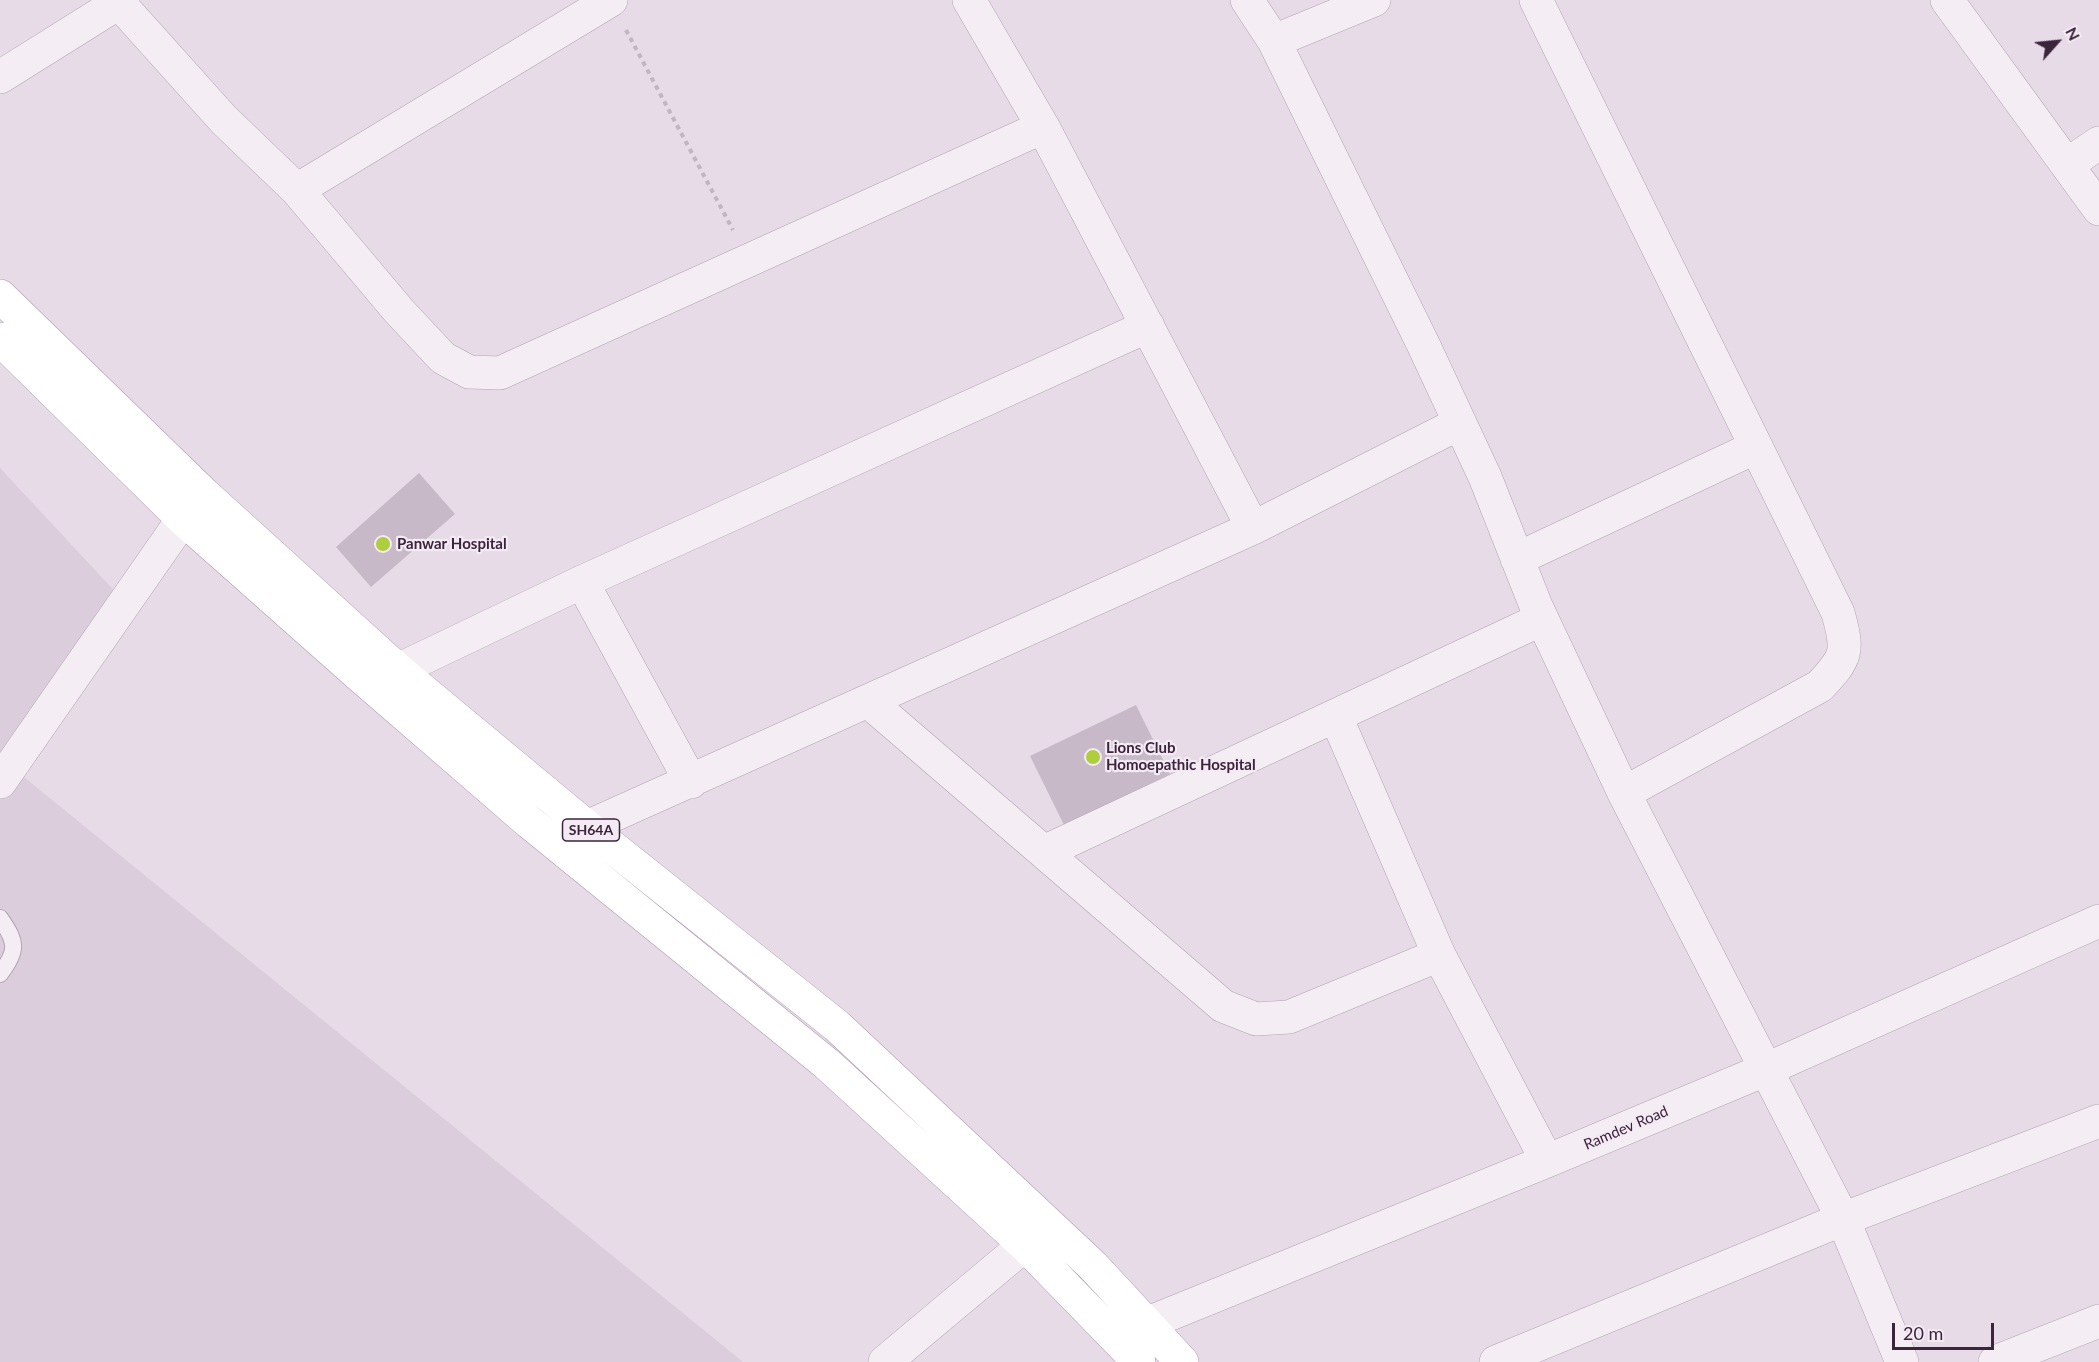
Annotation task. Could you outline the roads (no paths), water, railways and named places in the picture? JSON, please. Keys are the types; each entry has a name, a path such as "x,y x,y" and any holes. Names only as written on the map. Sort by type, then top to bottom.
{"main road":[{"name":"SH64A","path":"0,296 204,494 398,670 587,827 837,1026 1037,1235 1139,1362"},
{"name":"SH64A","path":"0,339 183,519 529,822 1148,1323 1182,1362"}],"street":[{"path":"297,190 611,0"},
{"path":"969,0 1043,127 1253,528"},
{"path":"1247,0 1274,41 1460,423 1485,477 1542,619 1624,793 1844,1219 1902,1362"},
{"path":"1274,41 1374,0"},
{"path":"1536,0 1838,613 1846,641 1838,666 1820,686 1624,793"},
{"path":"1947,0 2099,209"},
{"path":"0,77 121,1 224,120 297,190 399,311 443,358 470,372 500,373 1043,127"},
{"path":"2068,164 2099,143"},
{"path":"398,670 582,582 1148,326"},
{"path":"587,827 1253,528 1460,423"},
{"path":"1517,559 1756,447"},
{"path":"0,782 183,519"},
{"path":"582,582 691,782"},
{"path":"1044,852 1542,619"},
{"path":"867,701 1222,1006 1256,1019 1298,1014 1439,956"},
{"path":"1336,717 1439,956 1547,1161"},
{"name":"Ramdev Road","path":"1148,1323 1767,1069 2099,921"},
{"path":"1496,1362 1844,1219 2099,1121"},
{"path":"885,1362 1037,1235"},
{"path":"1995,1362 2099,1321"}],"lane":[{"path":"0,918 13,936 13,957 0,974"}],"place":[{"name":"Panwar Hospital","path":"383,544"},
{"name":"Lions Club Homoepathic Hospital","path":"1093,757"}]}
